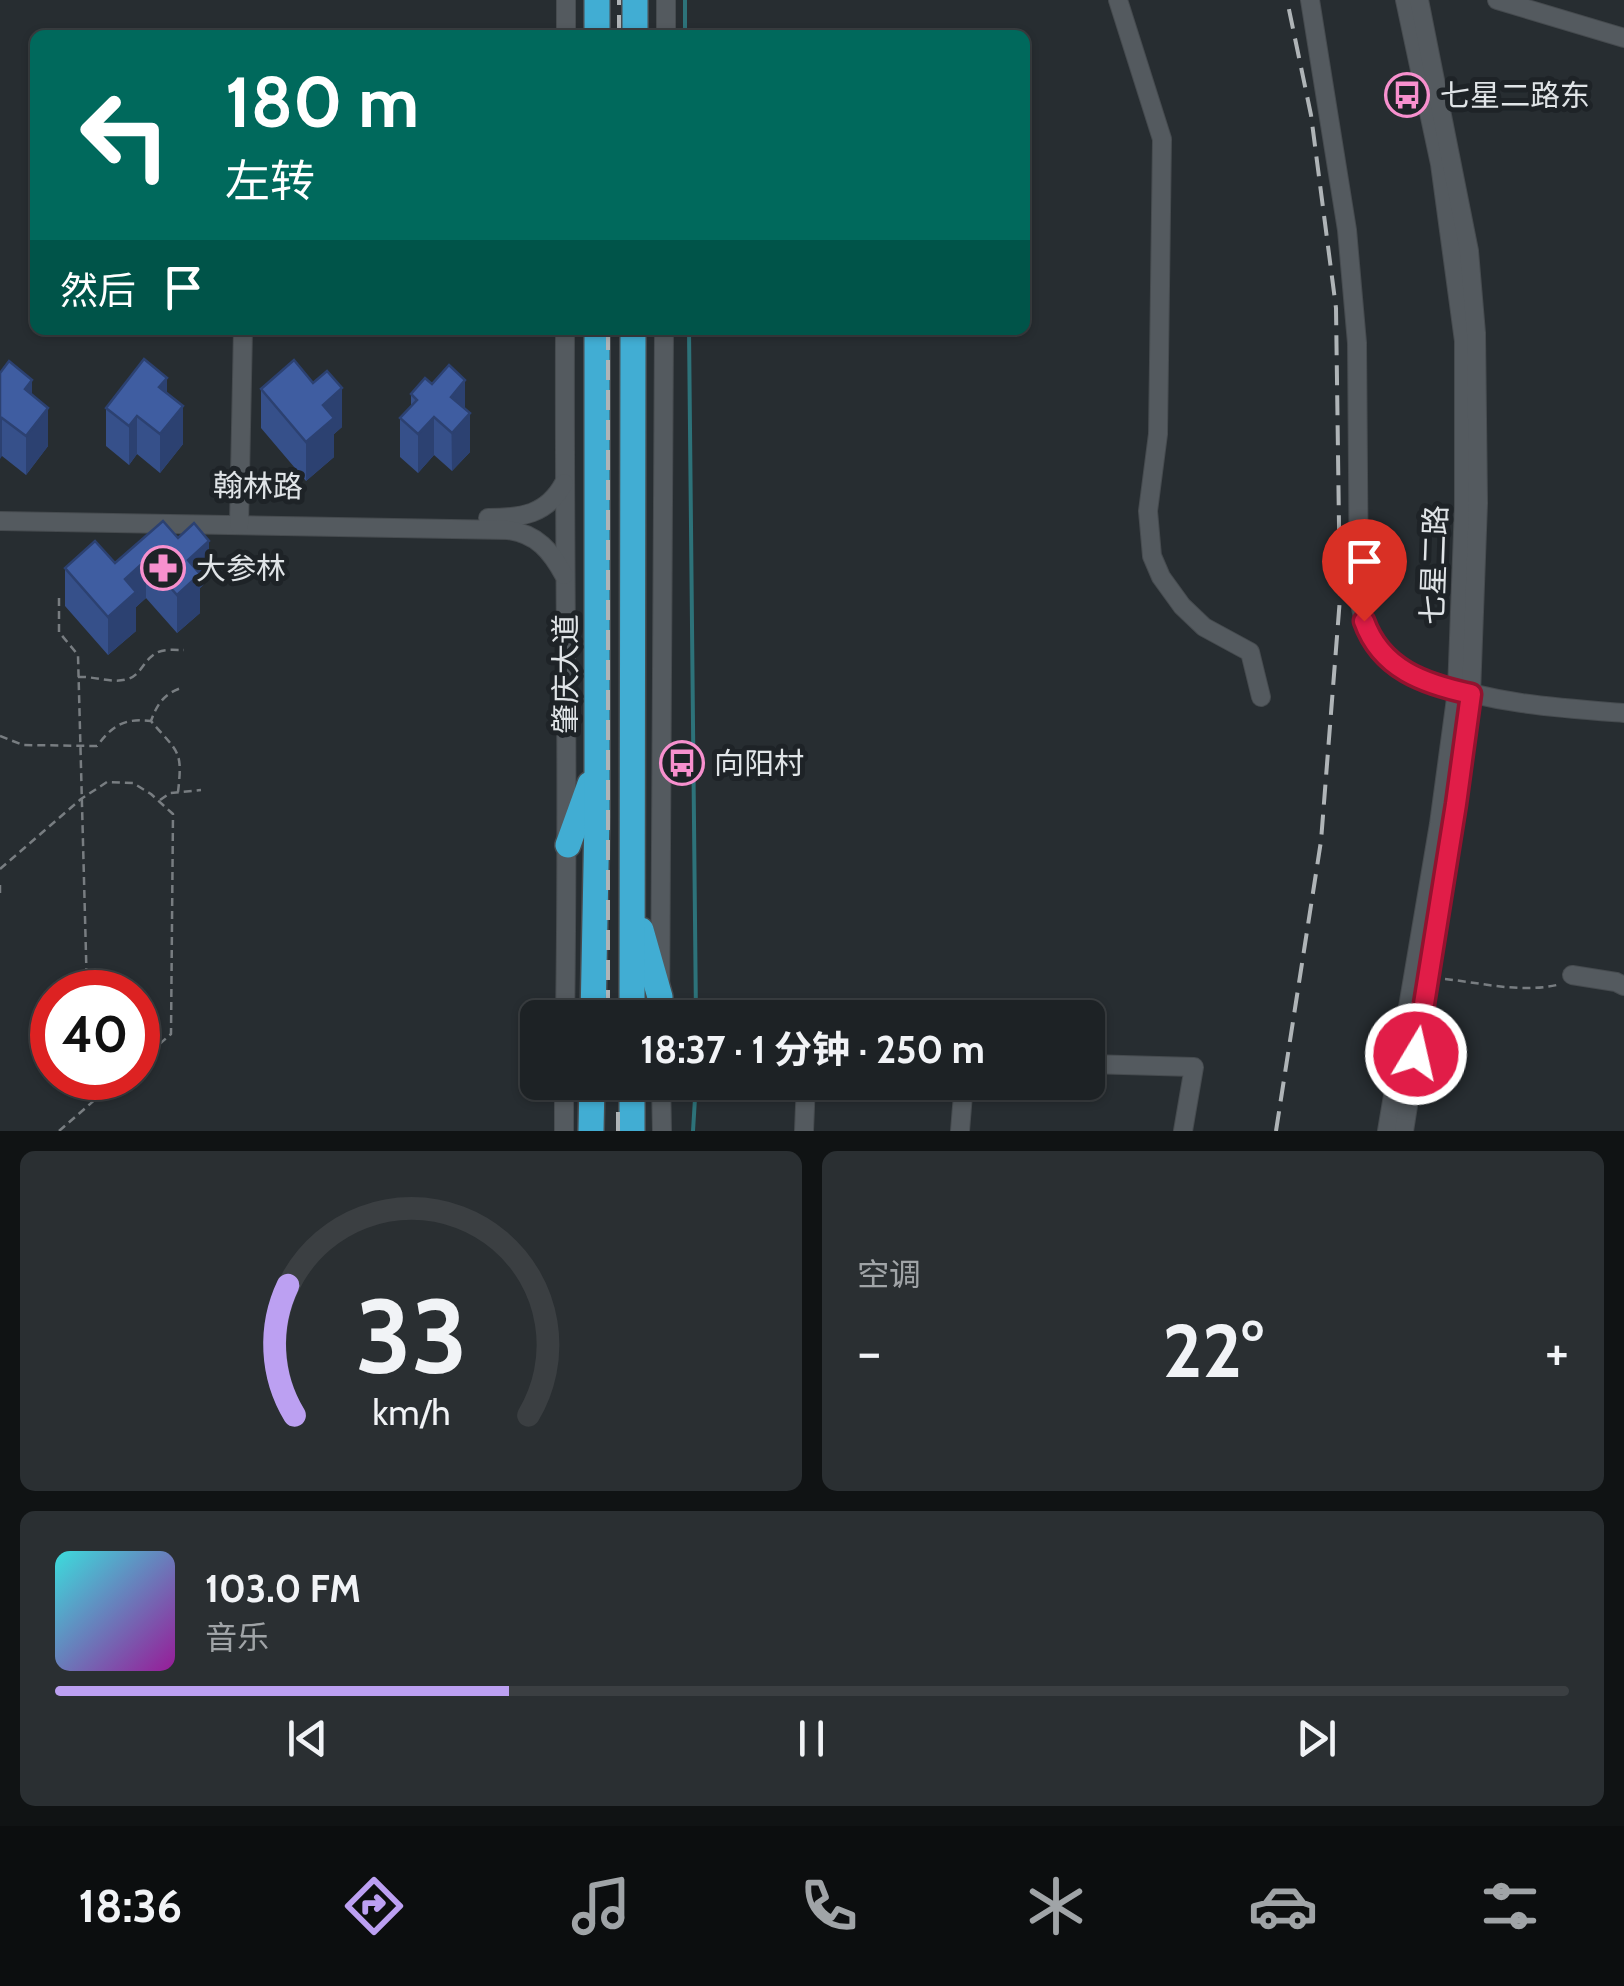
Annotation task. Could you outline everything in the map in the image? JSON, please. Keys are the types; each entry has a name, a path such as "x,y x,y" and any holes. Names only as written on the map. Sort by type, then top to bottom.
{"highway":[{"path":"597,0 597,30"},
{"path":"635,0 635,30"},
{"name":"肇庆大道","path":"593,1000 597,335"},
{"path":"632,1000 633,335"},
{"path":"568,845 597,766"},
{"path":"632,895 658,1000"},
{"path":"591,1131 592,1100"},
{"path":"632,1100 632,1131"}],"street":[{"path":"552,0 566,18"},
{"path":"666,0 666,30"},
{"path":"1118,0 1162,140 1158,434 1148,511 1152,556 1161,577 1182,606 1204,627 1250,652 1262,697"},
{"path":"1310,0 1348,230 1356,343 1360,598 1370,638 1380,654 1406,672 1489,700 1624,713"},
{"name":"七星二路","path":"1387,1131 1464,692 1464,340 1440,164 1405,0"},
{"name":"七星二路","path":"1404,1131 1464,692 1478,503 1476,333 1469,251 1419,0"},
{"path":"1497,0 1624,38"},
{"path":"239,519 243,335"},
{"path":"565,335 566,1000"},
{"path":"660,1000 664,335"},
{"path":"564,483 560,492 542,507 512,524 540,542 554,556 564,576"},
{"name":"翰林路","path":"0,510 512,524"},
{"name":"翰林路","path":"0,520 239,519"},
{"path":"1572,974 1624,986"},
{"path":"1105,1064 1194,1067 1183,1131"},
{"path":"564,1100 564,1131"},
{"path":"661,1100 662,1131"},
{"path":"804,1131 805,1100"},
{"path":"960,1131 963,1100"}],"path":[{"path":"59,598 59,632 78,655 86,970"},
{"path":"78,678 114,682 132,678 163,650 184,650"},
{"path":"151,721 167,693 181,688"},
{"path":"0,736 22,745 97,746 120,723 151,721 180,755 178,792"},
{"path":"0,869 81,799 107,782 133,782 173,814 171,1034 160,1044"},
{"path":"159,801 170,792 201,790"},
{"path":"0,885 0,893"},
{"path":"1428,976 1526,989 1560,984 1572,974"},
{"path":"59,1131 94,1100"}],"building":[{"path":"144,359 167,378 159,387 183,406 160,434 137,416 129,426 106,408"},
{"path":"294,360 313,383 327,371 342,388 323,405 334,418 306,442 261,389"},
{"path":"9,361 32,380 25,389 48,408 26,436 2,418 0,421 0,373"},
{"path":"449,365 465,380 451,397 470,413 452,433 434,417 418,434 400,418 417,400 411,394 425,378 432,384"},
{"path":"163,521 178,538 194,523 209,541 188,560 200,574 177,595 146,560 125,579 136,592 108,617 65,568 95,541 115,563"}],"waterway":[{"path":"685,0 685,30"},
{"path":"689,335 696,1000"},
{"path":"693,1131 695,1100"}],"railway":[{"path":"619,0 619,30"},
{"path":"1276,1131 1321,841 1340,598 1336,308 1311,115 1287,0"},
{"path":"608,335 608,1000"},
{"path":"618,1100 618,1131"}],"place":[{"name":"七星二路东","path":"1407,95"},
{"name":"大参林","path":"163,568"},
{"name":"向阳村","path":"682,763"}],"route":[{"path":"1364,621 1380,654 1392,664 1471,694 1416,1054"}]}
